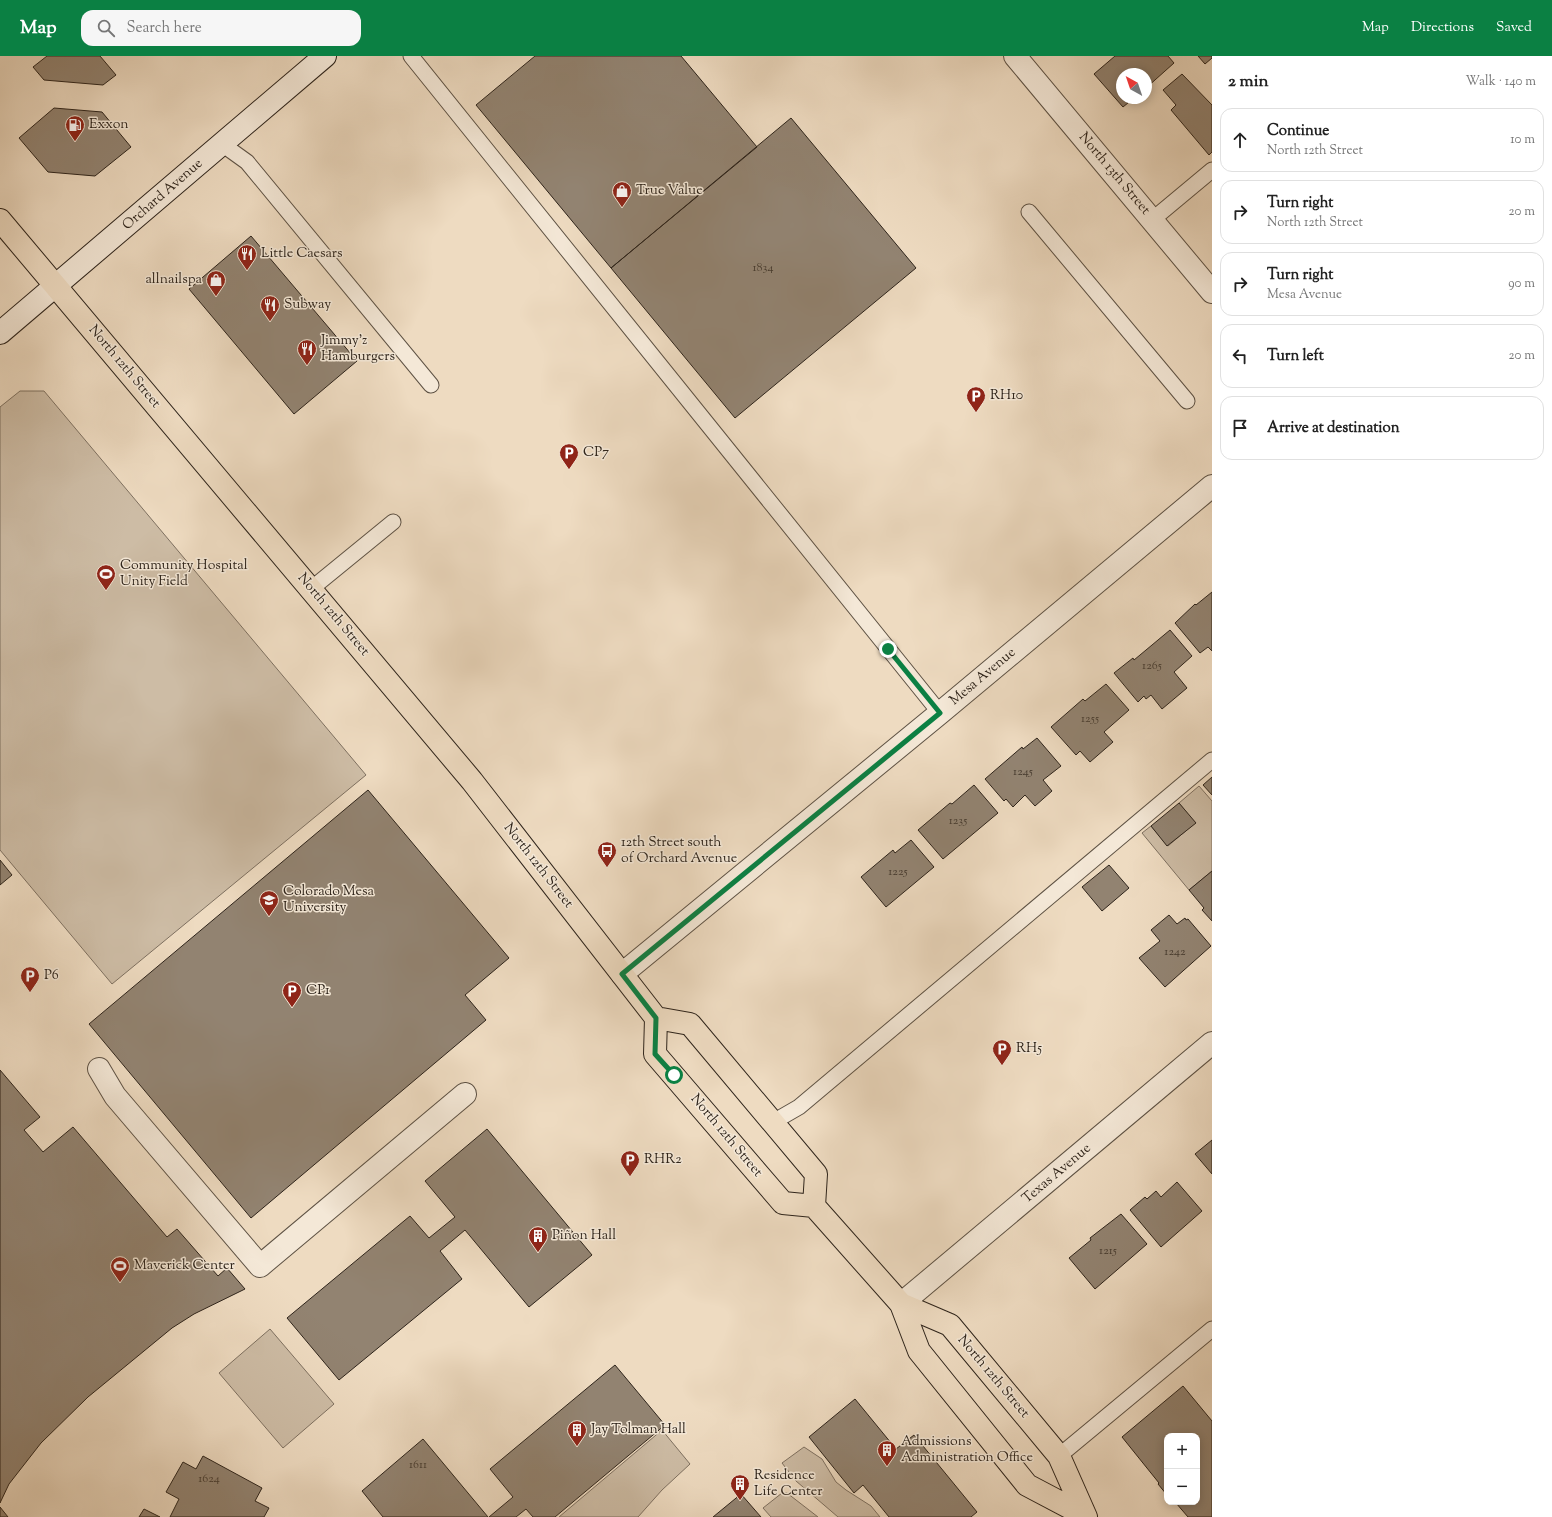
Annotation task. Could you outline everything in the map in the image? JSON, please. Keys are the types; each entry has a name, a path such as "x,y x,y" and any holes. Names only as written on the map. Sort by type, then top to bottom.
{"main road":[{"name":"North 12th Street","path":"0,220 472,781 656,1018 655,1054 783,1203 814,1206 901,1304 919,1351 1027,1485 1085,1516"},
{"path":"656,1018 690,1024 773,1122 816,1174 814,1206"},
{"name":"North 12th Street","path":"901,1304 950,1325 1059,1456 1085,1516"}],"street":[{"name":"Orchard Avenue","path":"0,333 325,56"},
{"name":"North 13th Street","path":"1015,56 1212,292"},
{"name":"Mesa Avenue","path":"622,974 940,713 1212,486"},
{"name":"Texas Avenue","path":"901,1304 1212,1043"},
{"path":"99,1069 115,1096 260,1266 466,1094"}],"lane":[{"path":"411,56 940,713"},
{"path":"222,144 247,162 431,385"},
{"path":"1152,220 1212,170"},
{"path":"1029,212 1187,400"},
{"path":"311,589 393,522"},
{"path":"773,1122 805,1102 1212,760"},
{"path":"1059,1456 1212,1329"}],"shaded area":[{"name":"Community Hospital Unity Field","path":"20,391 44,391 366,775 112,984 0,850 0,407"},
{"path":"1199,786 1212,801 1212,871 1189,890 1142,833 1151,826 1168,846 1195,823 1179,803"},
{"path":"270,1329 334,1404 283,1448 219,1373"},
{"path":"662,1430 690,1464 662,1490 638,1517 559,1517"},
{"path":"804,1447 822,1459 836,1482 871,1506 880,1517 838,1517 796,1481 782,1463"},
{"path":"782,1493 787,1493 818,1517 771,1517 763,1508"}],"building":[{"path":"47,56 100,56 116,75 103,85 44,80 33,67"},
{"name":"True Value","path":"535,56 681,56 757,147 611,268 476,105"},
{"path":"1115,56 1168,56 1174,63 1152,83 1152,68 1116,68 1116,99 1094,74"},
{"path":"1198,56 1212,56 1212,58 1205,64"},
{"path":"1182,74 1212,105 1212,152 1209,155 1171,110 1176,105 1163,90"},
{"name":"Exxon","path":"54,108 102,112 131,147 95,176 48,172 19,138"},
{"path":"791,118 916,268 735,418 611,268"},
{"path":"251,236 357,361 294,414 189,289"},
{"path":"1212,592 1212,651 1208,647 1200,653 1175,623 1195,604 1196,605"},
{"path":"1170,630 1192,656 1174,672 1187,688 1162,709 1151,695 1146,699 1144,696 1138,702 1114,673 1133,658 1134,660"},
{"path":"1106,684 1129,710 1104,732 1113,742 1090,762 1080,751 1076,755 1051,727 1083,699 1085,701"},
{"path":"1037,738 1061,766 1043,780 1052,791 1035,806 1025,795 1013,807 1006,799 1004,801 985,779 1022,747 1023,749"},
{"path":"1212,777 1212,795 1203,785"},
{"path":"974,785 998,813 943,859 918,830"},
{"name":"CP1","path":"368,790 509,958 465,995 486,1020 251,1218 89,1024"},
{"path":"1179,803 1196,823 1167,846 1151,826"},
{"path":"911,840 934,867 886,907 861,877 893,850 895,853"},
{"path":"0,860 12,875 0,885"},
{"path":"1109,865 1129,888 1102,911 1082,887"},
{"path":"1212,871 1212,921 1202,910 1204,908 1189,890"},
{"path":"1169,915 1177,924 1185,918 1186,920 1188,919 1211,946 1165,987 1139,958 1160,941 1151,930"},
{"name":"Maverick Center","path":"0,1070 40,1117 24,1130 43,1152 73,1127 167,1237 177,1229 218,1276 227,1268 245,1289 194,1314 172,1328 88,1397 41,1443 9,1484 0,1503"},
{"name":"Piñon Hall","path":"487,1129 592,1255 529,1307 465,1230 440,1251 462,1279 339,1380 287,1318 410,1216 429,1238 455,1217 425,1181"},
{"path":"1212,1140 1212,1174 1195,1154"},
{"path":"1177,1182 1202,1211 1161,1247 1130,1210 1145,1197 1147,1199 1156,1191 1161,1197"},
{"path":"1121,1214 1147,1244 1095,1289 1069,1258 1091,1240 1090,1238"},
{"name":"Jay Tolman Hall","path":"615,1365 665,1425 555,1517 533,1517 526,1509 516,1517 489,1517 513,1497 490,1469"},
{"path":"1183,1386 1212,1421 1212,1517 1188,1517 1178,1505 1200,1505 1200,1433 1164,1433 1164,1491 1122,1437"},
{"name":"Admissions Administration Office","path":"855,1399 896,1449 914,1435 977,1512 971,1517 889,1517 863,1485 854,1493 809,1437"},
{"path":"423,1439 488,1517 383,1517 362,1491"},
{"path":"203,1456 262,1488 255,1501 269,1508 264,1517 170,1517 179,1499 166,1492 183,1462 196,1469"},
{"name":"Residence Life Center","path":"741,1494 761,1517 713,1517"},
{"path":"0,1507 8,1517 0,1517"},
{"path":"144,1509 160,1517 139,1517"}],"place":[{"name":"Exxon","path":"75,142"},
{"name":"True Value","path":"622,208"},
{"name":"Little Caesars","path":"247,271"},
{"name":"allnailspa","path":"216,297"},
{"name":"Subway","path":"270,322"},
{"name":"Jimmy'z Hamburgers","path":"307,366"},
{"name":"RH10","path":"976,413"},
{"name":"CP7","path":"569,470"},
{"name":"Community Hospital Unity Field","path":"106,591"},
{"name":"12th Street south of Orchard Avenue","path":"607,868"},
{"name":"Colorado Mesa University","path":"269,917"},
{"name":"P6","path":"30,993"},
{"name":"CP1","path":"292,1008"},
{"name":"RH5","path":"1002,1066"},
{"name":"RHR2","path":"630,1177"},
{"name":"Piñon Hall","path":"538,1253"},
{"name":"Maverick Center","path":"120,1283"},
{"name":"Jay Tolman Hall","path":"577,1447"},
{"name":"Admissions Administration Office","path":"887,1467"},
{"name":"Residence Life Center","path":"740,1501"}],"route":[{"path":"674,1075 655,1054 656,1018 622,974 940,713 888,649"}]}
